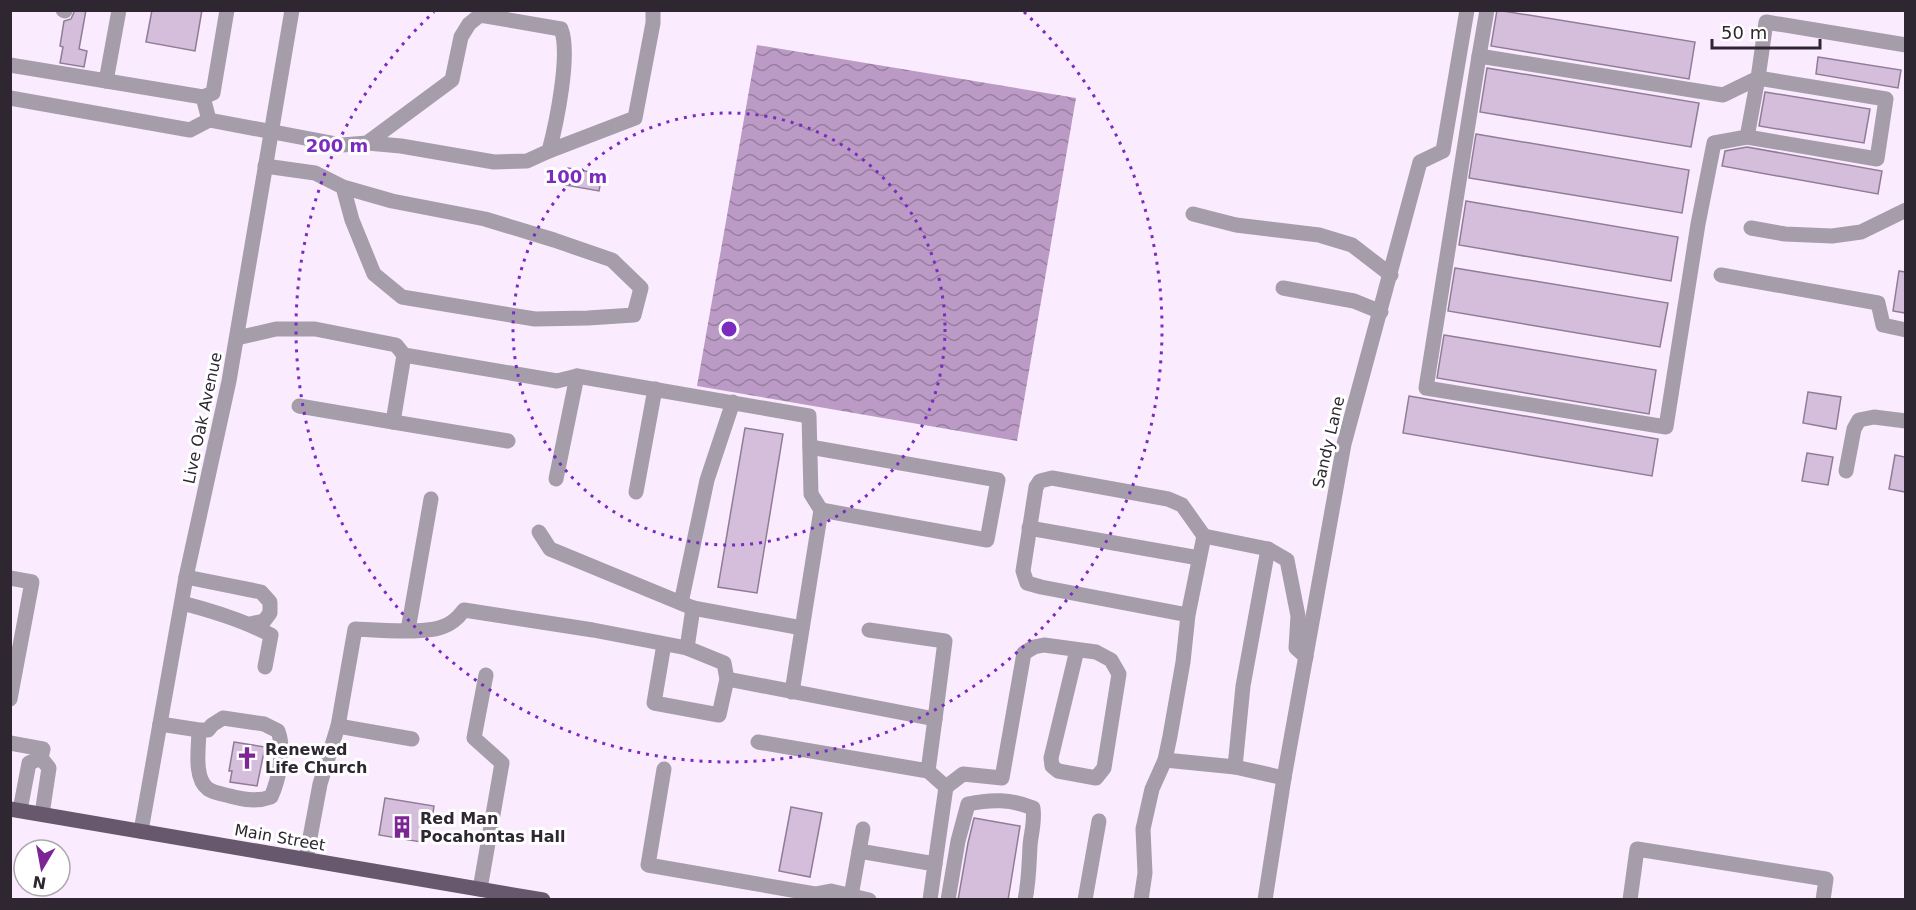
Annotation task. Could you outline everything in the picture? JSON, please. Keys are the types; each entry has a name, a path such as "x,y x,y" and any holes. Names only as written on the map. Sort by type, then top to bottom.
{"main road":[{"name":"Main Street","path":"15,810 543,900"}],"street":[{"path":"106,81 119,10"},
{"path":"10,65 203,97 213,93 227,10"},
{"name":"Live Oak Avenue","path":"141,831 186,578 237,338 292,10"},
{"path":"10,98 190,130 209,120 342,145 367,143 401,146 494,162 527,161 635,118 653,10"},
{"name":"Sandy Lane","path":"1265,900 1284,778 1344,444 1420,162 1443,151 1467,10"},
{"path":"1479,56 1723,94 1758,78 1887,99 1877,159 1747,137 1714,143 1698,224 1666,427 1425,388 1486,10"},
{"path":"367,143 452,80 461,37 468,24 480,15 499,15 561,29 564,39 564,59 556,126 549,151"},
{"path":"1747,137 1766,22 1905,45"},
{"path":"203,97 209,120"},
{"path":"265,166 315,173 343,186 392,201 485,219 612,260 641,288 634,315 535,319 402,297 374,274 352,220 343,186"},
{"path":"1751,228 1785,234 1832,236 1861,232 1905,210"},
{"path":"1193,214 1236,225 1319,235 1352,245 1391,275"},
{"path":"1721,275 1878,303 1883,325 1905,330"},
{"path":"1283,288 1354,302 1380,312"},
{"path":"237,338 276,329 315,329 396,345 404,355 557,381 577,376 809,417 811,494 821,510 792,692"},
{"path":"393,422 404,355"},
{"path":"556,479 577,376"},
{"path":"636,492 654,389"},
{"path":"687,648 687,606 707,480 733,402"},
{"path":"299,406 508,441"},
{"path":"1846,471 1854,429 1859,420 1874,417 1905,421"},
{"path":"810,447 998,480 987,540 821,510"},
{"path":"1141,900 1145,873 1143,829 1152,789 1165,760 1203,536 1182,505 1168,499 1052,478 1040,481 1036,487 1023,571 1028,583 1188,615"},
{"path":"408,630 431,499"},
{"path":"1029,528 1199,558"},
{"path":"539,532 550,549 687,606 802,628"},
{"path":"1203,536 1268,549 1287,560 1298,616 1296,648 1306,657"},
{"path":"1235,766 1243,686 1268,549"},
{"path":"10,578 32,582 17,628 10,699"},
{"path":"186,578 261,592 270,602 270,613 264,621 250,624"},
{"path":"182,603 250,624 271,635 265,667"},
{"path":"306,859 321,784 338,726 355,629 440,628 456,620 464,610 593,630 687,648 724,663 727,679 719,715 654,703 664,644"},
{"path":"868,630 945,641 928,771"},
{"path":"930,900 946,787 963,774 1002,778 1024,653 1034,647 1044,645 1096,652 1112,660 1119,674 1104,768 1096,778 1058,771 1052,766 1051,758 1077,650"},
{"path":"480,889 502,763 474,738 486,675"},
{"path":"727,679 935,719"},
{"path":"160,724 208,730 223,718 264,724 278,731 282,741 276,786 271,797 261,801 242,799 205,787 197,761 200,730"},
{"path":"338,726 412,738"},
{"path":"758,742 928,771 946,787"},
{"path":"10,743 43,749 41,758"},
{"path":"15,810 29,763 41,758"},
{"path":"41,758 49,768 42,814"},
{"path":"1165,760 1235,766 1284,778"},
{"path":"664,769 648,865 815,894 831,891 869,900"},
{"path":"948,900 958,841 968,804 987,800 1017,802 1033,808 1035,819 1030,844 1030,874 1025,900"},
{"path":"1085,900 1098,821"},
{"path":"851,896 863,829"},
{"path":"1630,900 1637,849 1826,879 1823,900"},
{"path":"859,851 934,864"}],"water":[{"path":"757,45 1076,98 1017,441 697,386"}],"building":[{"path":"75,10 86,10 79,49 87,51 84,67 60,63 64,21 71,19"},
{"path":"152,10 202,10 195,51 146,42"},
{"path":"1497,10 1695,42 1689,79 1491,46"},
{"path":"1818,57 1901,70 1898,88 1816,74"},
{"path":"1487,68 1699,103 1691,147 1480,112"},
{"path":"1765,92 1870,109 1864,143 1759,126"},
{"path":"1476,134 1689,170 1682,213 1469,178"},
{"path":"1747,147 1882,171 1878,194 1722,166 1725,151"},
{"path":"568,168 602,174 599,191 565,185"},
{"path":"1466,201 1678,237 1671,281 1459,245"},
{"path":"1455,268 1668,303 1660,347 1448,311"},
{"path":"1899,271 1905,272 1905,313 1893,311"},
{"path":"1444,335 1656,370 1649,414 1437,378"},
{"path":"1808,392 1841,397 1836,429 1803,423"},
{"path":"1409,396 1658,439 1652,476 1403,433"},
{"path":"745,428 783,434 757,593 718,587"},
{"path":"1807,453 1833,457 1828,485 1802,481"},
{"path":"1895,455 1905,457 1905,492 1889,489"},
{"name":"Renewed Life Church","path":"234,742 265,747 257,786 230,782 232,771 229,771"},
{"name":"Red Man Pocahontas Hall","path":"385,798 434,806 432,819 425,818 421,842 379,835"},
{"path":"791,807 822,813 810,877 779,871"},
{"path":"974,818 1020,826 1008,900 958,900"}],"place":[{"name":"Renewed Life Church","path":"247,758"},
{"name":"Red Man Pocahontas Hall","path":"402,827"}]}
